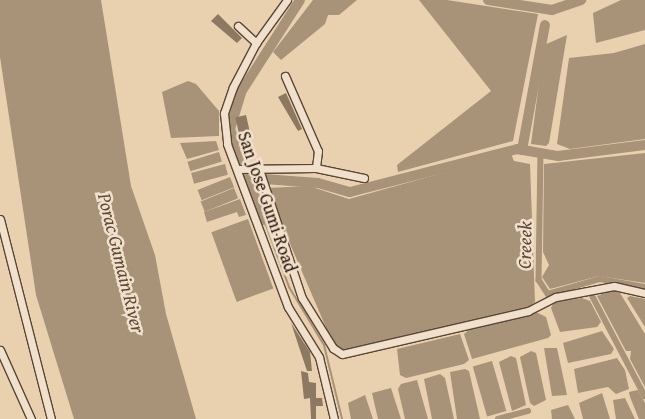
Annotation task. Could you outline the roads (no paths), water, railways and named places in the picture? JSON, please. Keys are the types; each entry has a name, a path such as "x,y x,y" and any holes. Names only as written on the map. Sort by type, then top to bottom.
{"street":[{"name":"San Jose Gumi Road","path":"287,0 256,43 224,113 227,144 288,307 319,358 334,419"},
{"path":"238,26 256,43"},
{"path":"285,76 318,151 316,168"},
{"path":"237,169 316,168 364,178"},
{"path":"259,169 264,192 302,298 333,348 342,354 528,311 556,297 614,286 645,293"},
{"path":"0,218 51,419"},
{"path":"0,350 31,419"}],"water":[{"name":"Porac Gumain River","path":"0,0 101,0 131,186 155,255 166,314 196,419 74,419 36,295 0,57"},
{"path":"313,0 357,0 339,15 328,15 325,24 281,60 273,52"},
{"path":"419,0 447,0 538,14 513,141 398,172 397,165 491,91"},
{"path":"621,0 645,0 645,30 596,43 593,13"},
{"path":"567,35 549,143 546,146 531,144 544,45"},
{"path":"645,44 645,139 570,149 557,144 569,58 614,53"},
{"path":"188,81 196,84 219,111 219,136 171,138 162,92"},
{"path":"216,141 219,150 187,159 180,143"},
{"path":"219,152 222,162 190,171 187,162"},
{"path":"645,153 645,283 599,276 550,289 542,277 549,265 543,252 544,164"},
{"path":"511,154 514,161 530,164 535,302 527,309 343,352 334,346 266,188 309,186 349,199"},
{"path":"225,164 228,175 194,184 191,173"},
{"path":"230,177 234,187 202,200 198,190"},
{"path":"234,188 238,198 205,212 201,201"},
{"path":"240,199 246,215 239,217 237,212 207,222 204,212"},
{"path":"248,219 273,289 237,302 211,232"},
{"path":"613,290 620,293 645,334 645,387 630,359 631,351 626,351 597,296"},
{"path":"630,296 645,299 645,327 627,298"},
{"path":"582,298 590,301 601,322 597,327 560,332 551,308 554,302"},
{"path":"536,312 546,317 551,335 548,338 472,359 464,334 471,328"},
{"path":"602,331 614,349 611,354 568,363 563,343"},
{"path":"460,334 469,360 464,364 406,378 400,375 397,349"},
{"path":"544,348 557,348 567,395 552,396"},
{"path":"531,351 536,353 546,400 534,406 530,403 520,357"},
{"path":"511,356 516,358 526,405 512,411 499,362"},
{"path":"617,358 625,370 629,389 616,394 608,387 578,393 574,369"},
{"path":"492,361 506,411 487,416 473,367"},
{"path":"465,369 469,371 480,419 457,419 450,372"},
{"path":"440,374 445,378 454,419 432,419 424,379"},
{"path":"417,380 428,419 405,419 398,389 401,384"},
{"path":"391,388 401,419 378,419 372,393"},
{"path":"638,390 645,403 645,419 639,419 630,397 629,392"},
{"path":"602,393 610,419 583,419 579,403"},
{"path":"365,395 373,419 351,419 348,403"},
{"path":"625,398 635,419 616,419 613,400"},
{"path":"568,405 575,419 552,419 551,410"}],"waterway":[{"path":"264,220 230,129 241,92 300,0"},
{"path":"488,0 552,10 581,0"},
{"path":"522,150 545,25"},
{"path":"249,178 318,183 350,192 517,149 558,156 645,145"},
{"name":"Creeek","path":"541,153 539,280 548,294 600,279 645,287"},
{"path":"264,220 289,287 324,345 342,419"},
{"path":"592,295 645,396"},
{"path":"498,419 528,411"}]}
